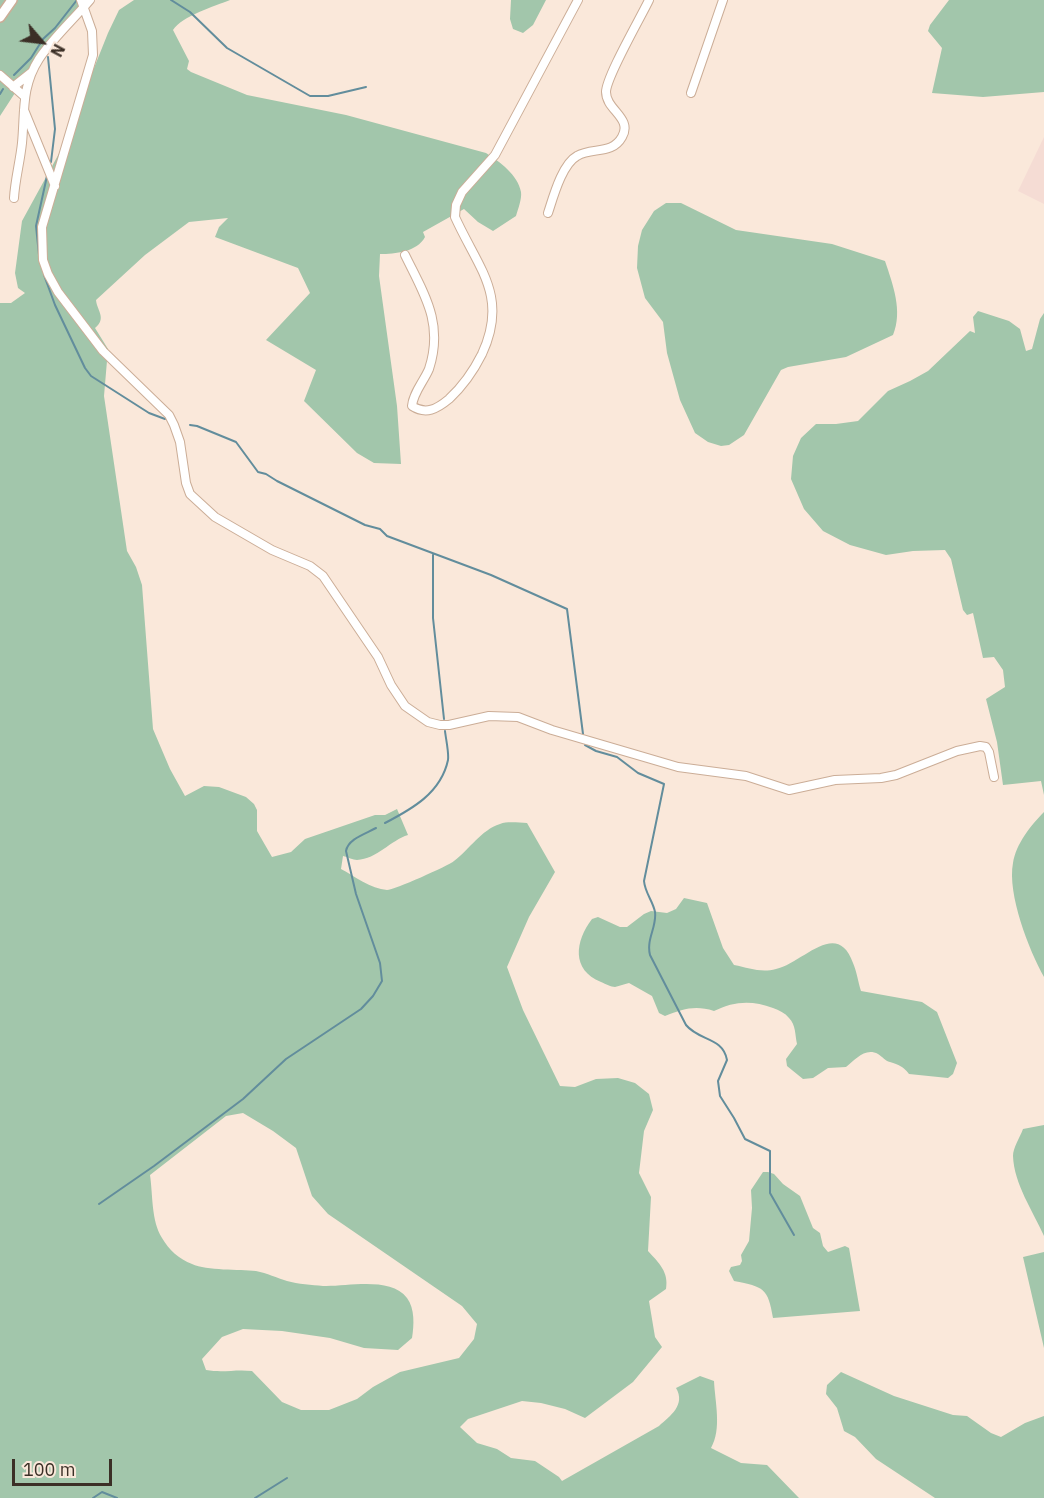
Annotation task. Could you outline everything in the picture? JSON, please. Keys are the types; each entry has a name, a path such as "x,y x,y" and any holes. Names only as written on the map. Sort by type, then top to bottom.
{"street":[{"path":"0,17 12,0"},
{"path":"14,198 22,144 24,96 33,71 47,48 82,4 90,0"},
{"path":"405,255 430,308 435,330 429,368 412,406 419,410 432,411 443,404 466,382 488,342 493,322 494,307 486,280 455,217 459,199 495,155 578,0"},
{"path":"548,213 563,175 575,157 584,153 605,150 619,142 624,135 626,128 624,121 607,98 606,93 614,69 649,0"},
{"path":"691,93 723,0"},
{"path":"82,4 92,31 93,55 42,227 41,246 48,274 58,292 103,351 168,415 177,433 190,494 215,517 272,550 310,566 323,576 378,657 405,706 428,722 440,725 489,716 518,717 552,730 678,767 755,777 789,790 835,780 873,779 896,775 957,751 980,746 986,747 989,752 994,777"},
{"path":"13,87 33,71"},
{"path":"0,75 24,96"},
{"path":"23,108 55,186"}],"shaded area":[{"path":"1044,137 1044,204 1018,191"}],"green space":[{"path":"0,0 85,0 26,76 0,116"},
{"path":"134,0 230,0 191,16 173,30 189,61 187,69 191,72 247,95 346,115 486,153 508,170 519,186 521,198 516,216 493,231 478,222 464,209 423,232 425,237 417,246 399,253 380,254 379,276 397,406 401,464 374,463 357,453 304,401 316,370 266,340 310,293 298,268 215,237 219,227 228,218 189,222 145,255 96,300 101,318 95,328 108,349 104,396 127,551 142,585 153,729 170,769 185,796 204,786 219,787 246,797 254,804 257,810 257,831 272,857 291,852 305,839 375,815 385,815 397,809 408,835 364,859 355,860 343,856 341,869 381,889 387,890 400,886 450,864 493,827 506,823 527,823 555,872 529,917 507,967 523,1010 560,1086 575,1087 596,1079 618,1078 635,1083 649,1094 653,1110 644,1131 639,1173 651,1197 648,1251 662,1268 667,1283 666,1289 649,1301 655,1337 662,1347 633,1382 585,1418 565,1409 522,1401 468,1419 460,1427 477,1443 497,1449 511,1458 535,1461 562,1481 659,1426 678,1405 679,1394 676,1388 700,1376 714,1381 717,1424 711,1448 741,1463 767,1465 799,1498 0,1498 0,303 11,303 25,293 18,288 15,273 22,221 62,148 119,10","holes":["243,1113 296,1148 312,1196 328,1214 462,1306 477,1324 474,1339 459,1358 400,1372 357,1399 329,1410 301,1410 282,1402 252,1371 206,1370 202,1359 222,1337 243,1329 282,1331 330,1338 364,1348 398,1350 412,1338 413,1317 410,1302 399,1291 390,1287 368,1284 310,1285 287,1281 256,1271 206,1268 183,1260 165,1242 158,1231 154,1215 150,1175 226,1116"]},
{"path":"511,0 546,0 533,25 523,33 513,29 510,19"},
{"path":"949,0 1044,0 1044,92 983,97 932,93 942,48 928,31"},
{"path":"666,203 681,203 736,230 832,244 885,261 897,307 893,335 846,357 781,370 744,435 729,445 721,446 708,442 695,433 680,400 667,353 663,322 645,298 637,268 638,246 642,230 654,211"},
{"path":"978,311 1009,321 1020,329 1026,351 1032,349 1040,319 1044,313 1044,795 1041,781 1003,785 997,742 986,699 1005,687 1003,670 994,657 983,658 973,613 967,615 963,610 951,559 945,550 886,555 850,545 823,531 804,509 791,479 793,456 801,438 816,424 858,421 888,391 928,371 970,331 975,333 973,317"},
{"path":"1044,812 1044,977 1021,922 1016,906 1012,876 1013,863 1021,842"},
{"path":"684,898 707,903 723,948 734,965 760,970 776,969 819,947 838,944 846,950 853,963 861,991 922,1002 937,1012 957,1063 953,1074 948,1078 909,1074 901,1066 869,1052 861,1055 846,1067 828,1068 813,1078 803,1079 787,1066 786,1059 797,1044 793,1024 780,1011 765,1005 743,1003 714,1011 701,1008 689,1009 665,1016 659,1013 652,996 629,983 615,987 601,982 591,977 580,963 579,945 592,919 598,917 620,927 627,927 651,911 667,913 676,909"},
{"path":"1044,1125 1044,1236 1020,1187 1013,1156 1023,1129"},
{"path":"763,1172 774,1174 783,1184 800,1196 813,1228 820,1233 823,1246 828,1252 845,1246 849,1248 860,1311 773,1318 769,1300 763,1290 734,1281 729,1271 731,1267 740,1265 741,1255 749,1241 751,1190"},
{"path":"1044,1252 1044,1348 1023,1257"},
{"path":"841,1372 894,1396 953,1415 967,1416 991,1433 1001,1437 1025,1423 1044,1416 1044,1498 935,1498 876,1459 855,1437 844,1431 837,1408 826,1394 827,1385"}],"waterway":[{"path":"14,75 31,58 43,39 55,28 77,0"},
{"path":"171,0 190,12 227,48 310,96 328,96 366,87"},
{"path":"48,57 55,129 51,162"},
{"path":"0,94 3,89"},
{"path":"39,255 36,226 47,176"},
{"path":"44,275 55,305 91,376 149,413 165,419"},
{"path":"190,425 236,442 258,472 365,525 380,529 387,536 491,575 567,609 583,734"},
{"path":"433,555 433,618 444,719"},
{"path":"385,823 415,806 439,782 448,760 445,731"},
{"path":"585,745 617,757 638,773 664,784 644,881 655,912 649,944 650,955 686,1025 697,1034 716,1043 725,1053 727,1060 718,1081 720,1096 745,1139 770,1151 770,1193 794,1235"},
{"path":"99,1204 243,1099 286,1059 361,1009 373,996 382,981 380,963 356,894 346,851 353,840 376,828"},
{"path":"255,1498 287,1478"},
{"path":"93,1498 102,1492 117,1498"}]}
